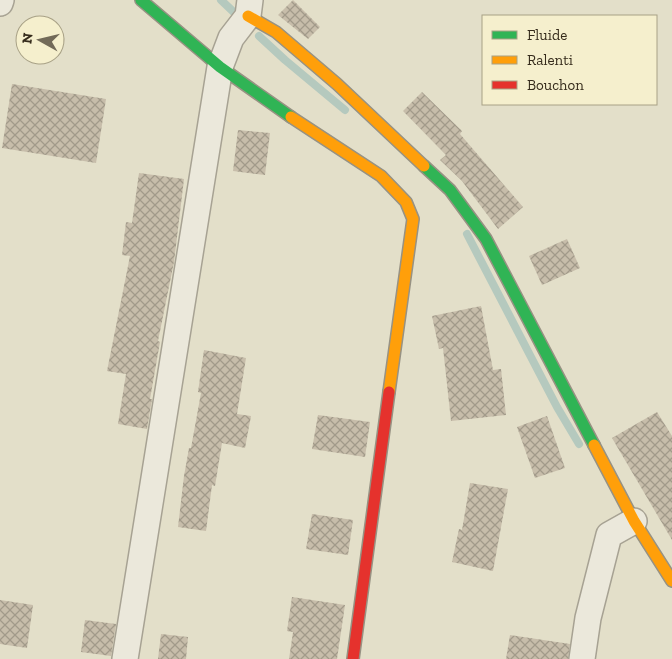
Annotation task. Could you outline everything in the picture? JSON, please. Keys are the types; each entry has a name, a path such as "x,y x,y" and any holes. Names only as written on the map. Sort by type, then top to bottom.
{"street":[{"path":"141,0 220,67 315,134 381,176 406,202 414,219 353,659"},
{"path":"125,659 220,67 231,38 249,8 337,84 450,190 486,239 634,521 672,581"},
{"path":"582,659 588,618 608,535 634,521"}],"building":[{"path":"293,0 320,27 308,39 278,15"},
{"path":"12,84 106,99 96,163 2,148"},
{"path":"422,92 462,131 460,134 523,207 498,229 462,181 440,160 446,155 403,111"},
{"path":"238,130 270,133 265,175 233,171"},
{"path":"139,173 184,179 174,262 158,341 160,342 147,429 118,424 126,374 107,371 130,256 122,255 126,222 132,223"},
{"path":"567,239 580,268 542,285 529,256"},
{"path":"481,306 493,370 501,369 506,415 451,421 443,348 439,349 432,316"},
{"path":"204,350 246,358 237,414 251,416 245,448 222,443 215,486 212,485 206,531 178,527 184,476 201,393 198,392"},
{"path":"657,412 672,436 672,540 612,438"},
{"path":"318,415 370,422 365,457 312,449"},
{"path":"547,416 565,468 535,478 517,427"},
{"path":"470,483 508,489 493,571 452,562 459,529 462,530"},
{"path":"312,514 353,520 348,555 306,549"},
{"path":"292,597 345,605 337,659 289,659 293,632 287,631"},
{"path":"0,600 33,605 27,648 0,644"},
{"path":"85,620 116,624 111,656 81,652"},
{"path":"161,634 188,637 186,659 158,659"},
{"path":"510,635 570,644 568,659 506,659"}],"waterway":[{"path":"221,0 241,19"},
{"path":"259,36 345,110"},
{"path":"467,234 557,407 579,444"}],"traffic: fast":[{"path":"141,0 220,67 291,117"},
{"path":"424,166 450,190 486,239 594,445"}],"traffic: slow":[{"path":"248,16 276,32 337,84 424,166"},
{"path":"291,117 381,176 406,202 413,219 389,392"},
{"path":"594,445 634,521 672,581"}],"traffic: jam":[{"path":"353,659 389,392"}]}
